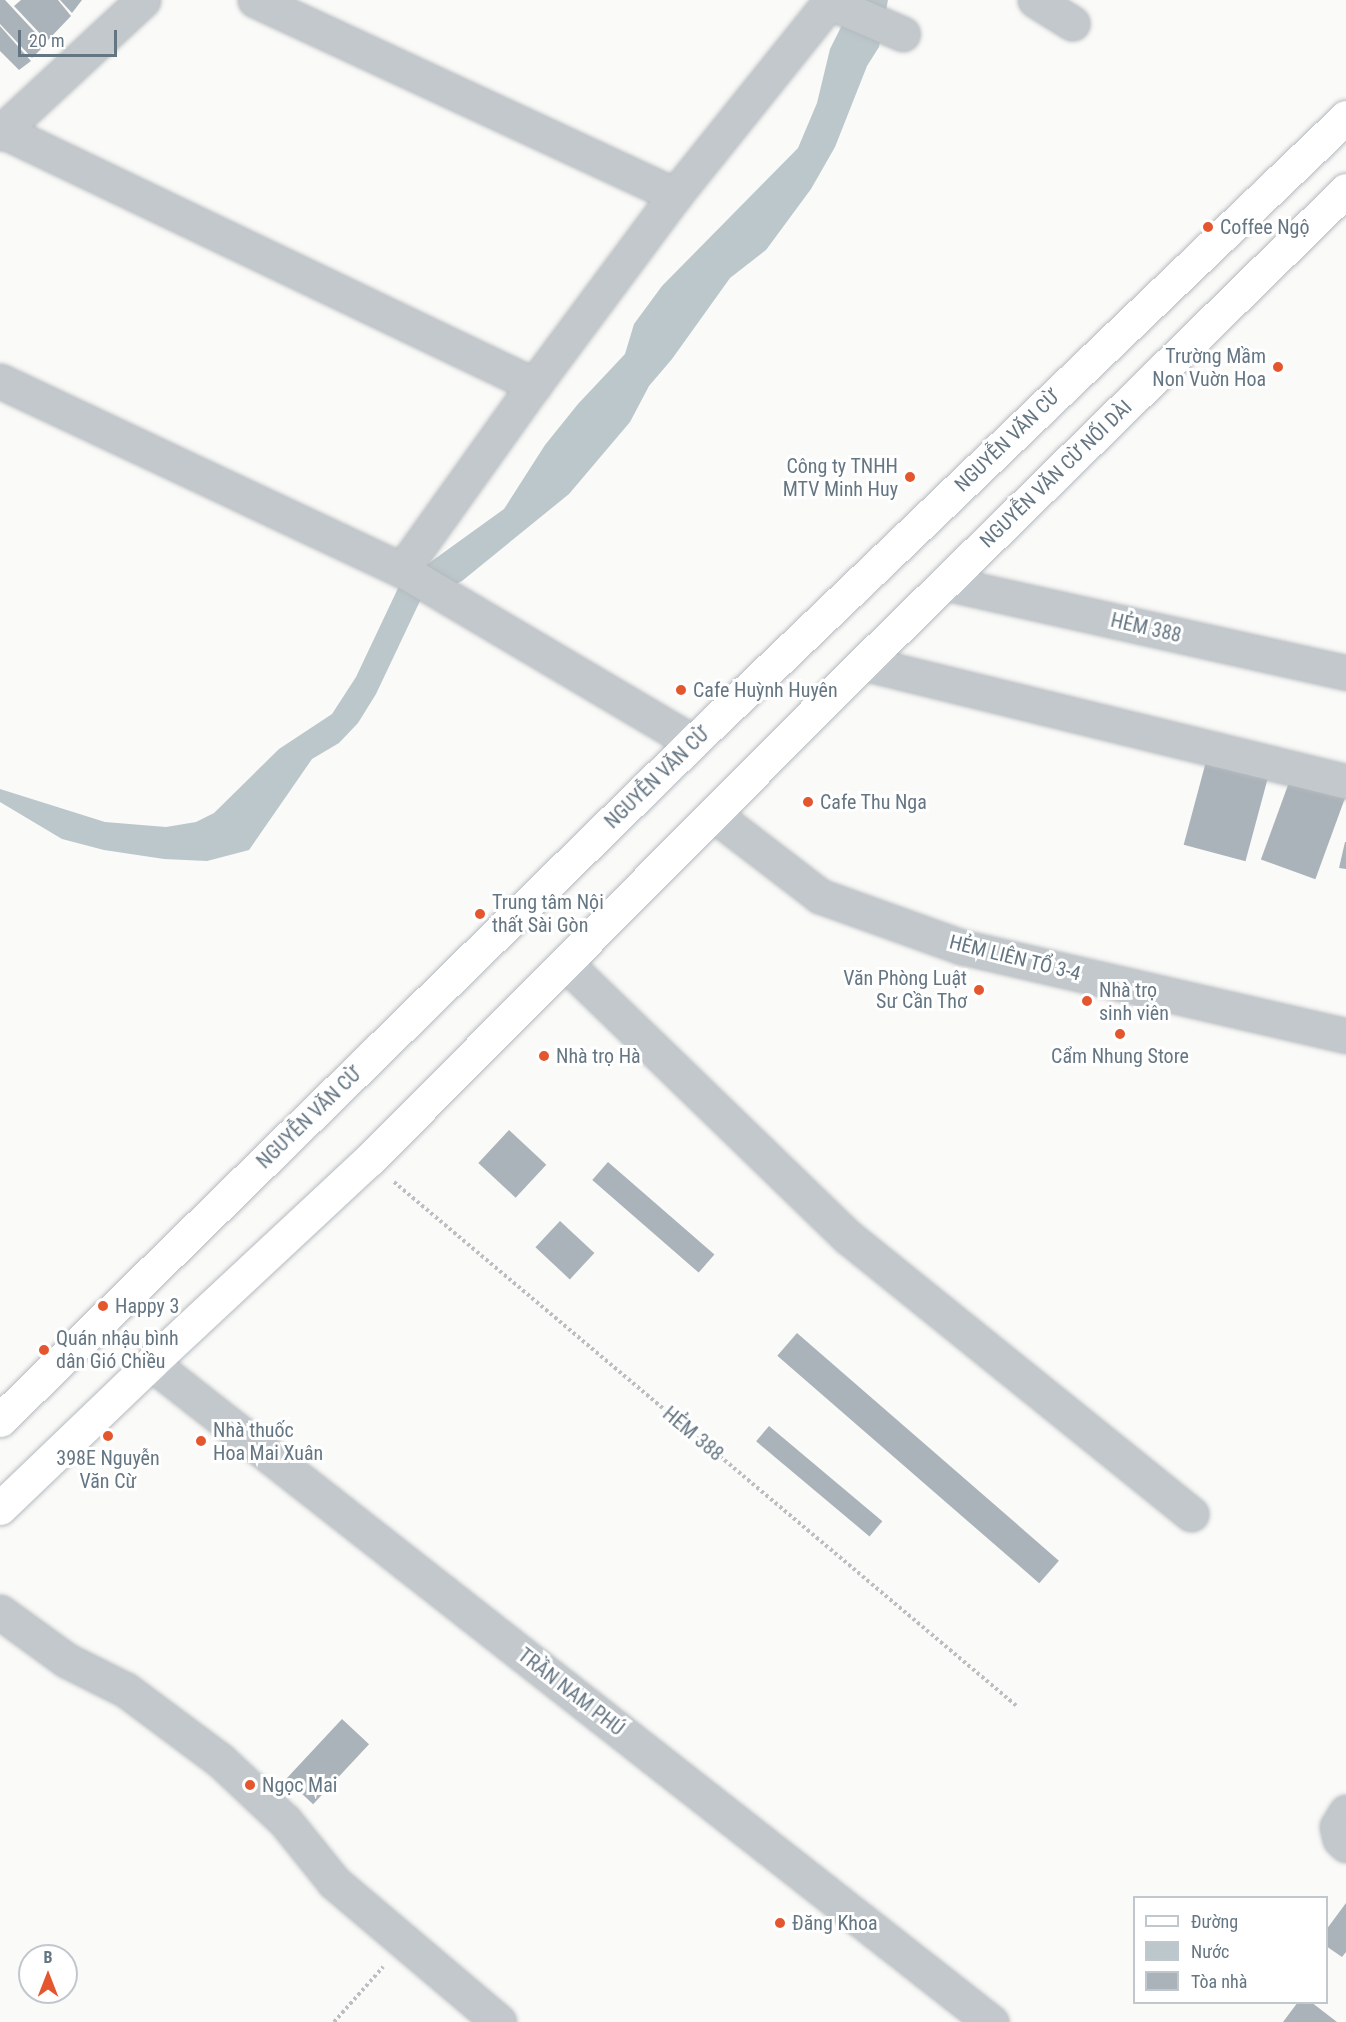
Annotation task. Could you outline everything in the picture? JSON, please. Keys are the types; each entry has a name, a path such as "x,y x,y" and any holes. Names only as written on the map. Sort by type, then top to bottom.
{"main road":[{"name":"NGUYỄN VĂN CỪ","path":"0,1420 693,742 1346,117"},
{"name":"NGUYỄN VĂN CỪ NỐI DÀI","path":"945,583 1346,190"},
{"path":"0,1508 151,1363 369,1160 945,583"}],"street":[{"path":"143,0 1,132 534,385"},
{"path":"255,0 675,195"},
{"path":"1035,0 1072,23"},
{"path":"404,572 534,385 675,195 835,4 894,30"},
{"path":"0,381 404,572 693,742"},
{"name":"HẺM 388","path":"945,583 1346,674"},
{"path":"863,663 1346,782"},
{"name":"HẺM LIÊN TỔ 3-4","path":"713,814 820,896 962,947 1346,1036"},
{"path":"565,963 848,1237 1191,1514"},
{"name":"TRẦN NAM PHÚ","path":"151,1363 991,2022"},
{"path":"0,1612 66,1660 136,1697 220,1760 291,1828 334,1882 499,2022"},
{"path":"1346,1812 1337,1827 1340,1839 1346,1845"}],"path":[{"name":"HẺM 388","path":"369,1160 1018,1707"},
{"path":"334,2022 405,1942"}],"water":[{"path":"850,0 888,0 879,47 867,66 835,147 811,189 766,250 730,278 672,359 649,386 630,422 569,494 462,581 420,601 376,694 358,723 339,743 312,759 249,850 207,861 164,859 104,850 62,839 0,802 0,789 105,822 166,827 196,822 214,813 279,749 332,714 356,677 400,584 504,509 545,445 578,404 625,354 634,324 662,286 798,148 817,103 830,49 842,25"}],"building":[{"path":"0,0 5,0 46,44 32,58 0,24"},
{"path":"21,0 58,0 71,16 47,41 14,6"},
{"path":"60,0 82,0 72,13"},
{"path":"0,26 31,61 19,70 0,51"},
{"path":"1208,754 1270,771 1245,861 1184,845"},
{"path":"1292,774 1346,794 1315,879 1261,860"},
{"path":"1346,842 1346,869 1339,868"},
{"path":"509,1130 546,1165 516,1198 478,1163"},
{"path":"608,1162 714,1255 699,1273 592,1180"},
{"path":"560,1221 594,1253 570,1279 535,1247"},
{"path":"797,1333 1059,1561 1039,1583 777,1356"},
{"path":"769,1426 882,1521 870,1536 756,1441"},
{"path":"342,1719 369,1744 313,1804 286,1779"},
{"path":"1346,1903 1346,1952 1342,1957 1328,1947 1328,1927"},
{"path":"1296,2004 1314,2004 1337,2022 1283,2022"}],"place":[{"name":"Coffee Ngộ","path":"1208,227"},
{"name":"Trường Mầm Non Vuờn Hoa","path":"1278,367"},
{"name":"Công ty TNHH MTV Minh Huy","path":"910,477"},
{"name":"Cafe Huỳnh Huyên","path":"681,690"},
{"name":"Cafe Thu Nga","path":"808,802"},
{"name":"Trung tâm Nội thất Sài Gòn","path":"480,914"},
{"name":"Văn Phòng Luật Sư Cần Thơ","path":"979,990"},
{"name":"Nhà trọ sinh viên","path":"1087,1001"},
{"name":"Cẩm Nhung Store","path":"1120,1034"},
{"name":"Nhà trọ Hà","path":"544,1056"},
{"name":"Happy 3","path":"103,1306"},
{"name":"Quán nhậu bình dân Gió Chiều","path":"44,1350"},
{"name":"398E Nguyễn Văn Cừ","path":"108,1436"},
{"name":"Nhà thuốc Hoa Mai Xuân","path":"201,1441"},
{"name":"Ngọc Mai","path":"250,1785"},
{"name":"Đăng Khoa","path":"780,1923"}]}
